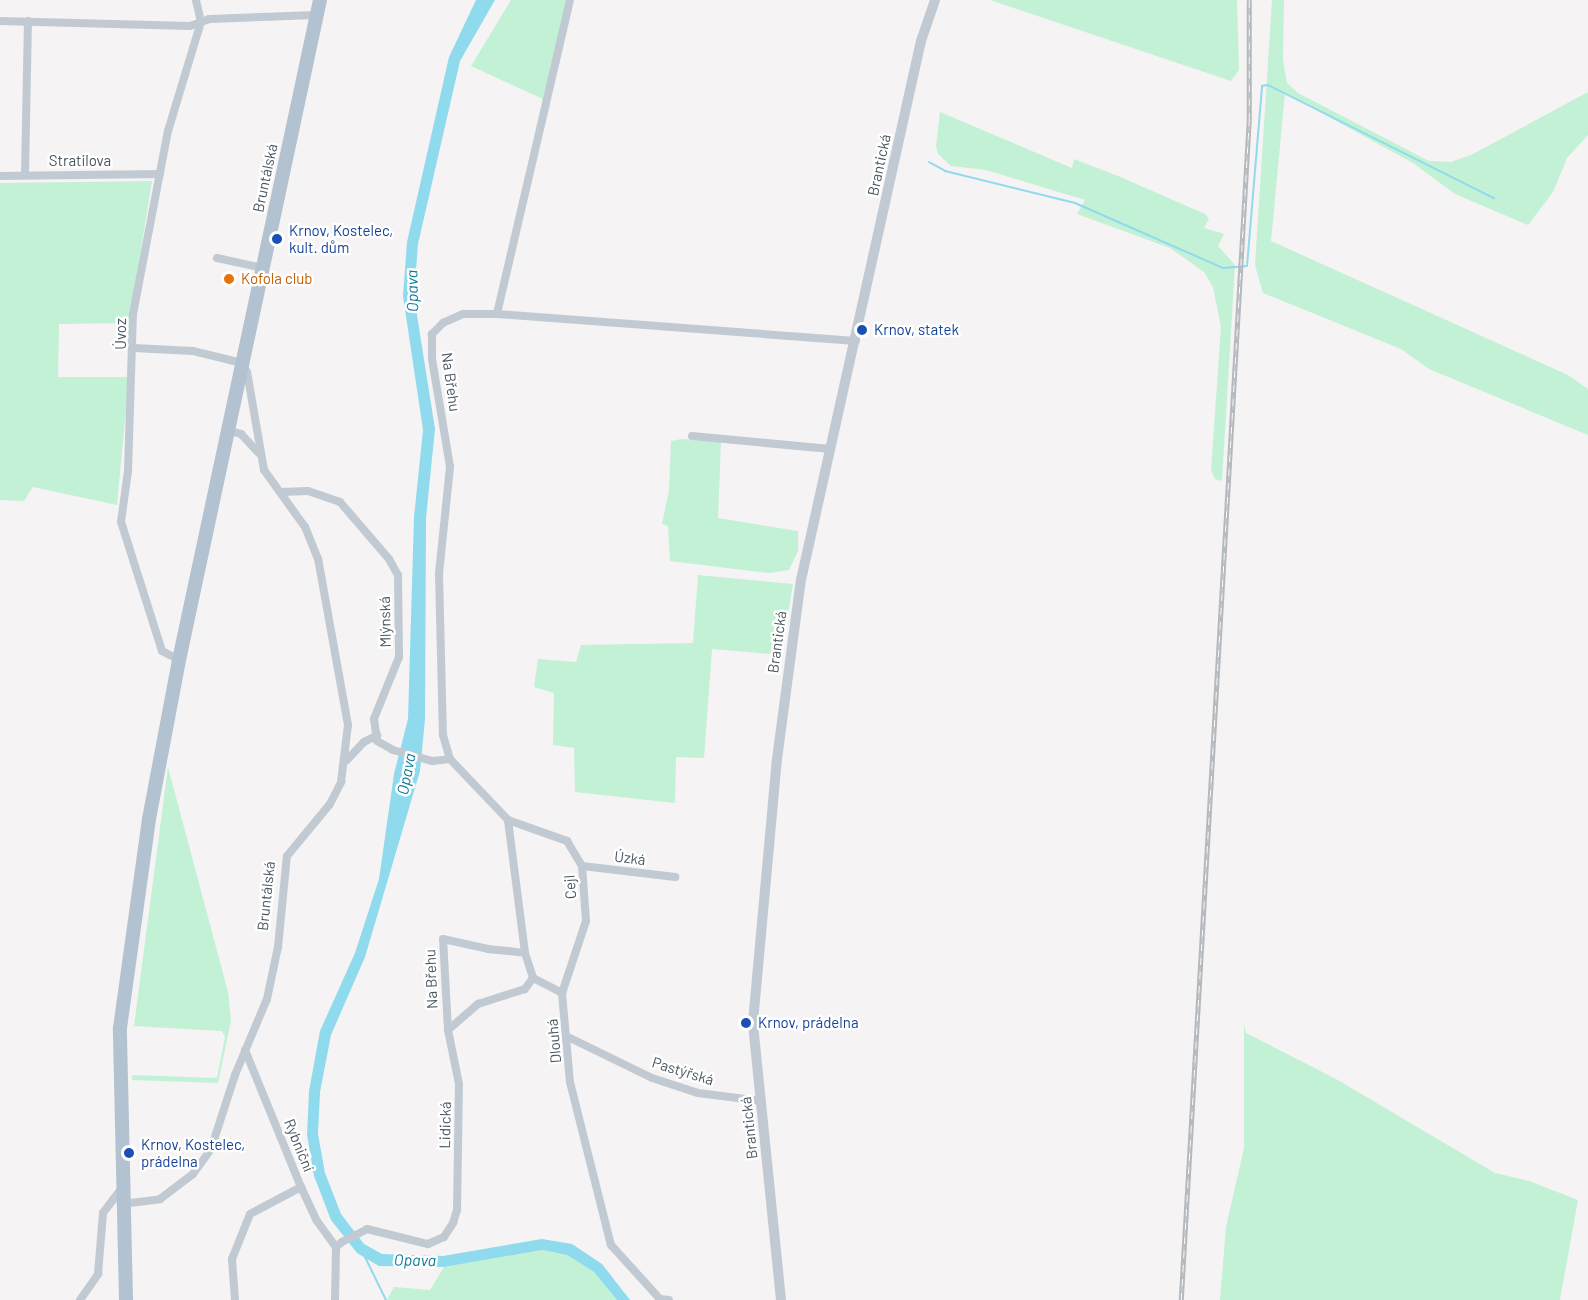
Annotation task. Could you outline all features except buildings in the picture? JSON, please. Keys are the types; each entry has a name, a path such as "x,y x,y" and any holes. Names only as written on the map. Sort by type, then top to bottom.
{"main road":[{"name":"Bruntálská","path":"126,1300 122,1204 120,1028 149,819 179,660 320,0"}],"street":[{"name":"Úvoz","path":"179,660 162,651 121,522 134,348 134,314 168,131 201,22 196,0"},
{"path":"570,0 497,314 856,341"},
{"name":"Brantická","path":"781,1300 753,1022 777,759 801,580 921,41 934,2"},
{"path":"0,21 190,26 201,22 260,14 316,15"},
{"path":"25,175 28,21"},
{"name":"Stratilova","path":"0,176 160,174"},
{"path":"217,258 263,268"},
{"name":"Na Břehu","path":"450,759 443,735 439,574 450,467 432,359 432,334 443,323 463,315 497,314"},
{"path":"134,348 193,351 242,363"},
{"name":"Bruntálská","path":"122,1204 160,1199 193,1174 210,1149 245,1050 267,999 278,947 287,856 330,804 347,760 348,725 318,558 305,528 264,470 259,454 247,372 242,363"},
{"name":"Bruntálská","path":"228,430 241,434 259,454"},
{"path":"692,436 830,449"},
{"name":"Mlýnská","path":"281,492 308,491 340,502 389,559 398,574 399,657 374,719 376,735"},
{"path":"347,760 364,742 376,735 377,741 393,750 432,761 450,759 472,780 508,820 525,953 533,978 562,993"},
{"name":"Cejl","path":"508,820 567,841 582,866 586,921 562,993"},
{"name":"Úzká","path":"582,866 675,877"},
{"name":"Na Břehu","path":"448,1030 443,939 488,950 525,953"},
{"path":"448,1030 478,1004 525,989 533,978"},
{"name":"Dlouhá","path":"562,993 568,1037 570,1082 611,1245 660,1299 669,1300"},
{"name":"Lidická","path":"339,1245 362,1231 428,1244 444,1237 453,1223 457,1210 459,1084 447,1042 448,1030"},
{"name":"Pastýřská","path":"568,1037 652,1078 698,1093 761,1101"},
{"name":"Rybniční","path":"245,1050 317,1221 339,1245"},
{"path":"235,1300 232,1259 250,1214 301,1186"},
{"path":"80,1300 98,1274 103,1213 122,1188"},
{"path":"335,1300 339,1245"}],"green space":[{"path":"511,0 568,0 543,99 471,66"},
{"path":"990,0 1237,0 1239,70 1231,81"},
{"path":"1272,0 1284,0 1283,60 1287,83 1298,93 1429,161 1451,162 1473,154 1588,92 1588,135 1567,158 1553,192 1528,225 1455,194 1413,163 1285,93 1271,241 1568,375 1588,389 1588,435 1429,369 1401,349 1263,293 1255,265"},
{"path":"940,112 1072,168 1074,159 1118,176 1205,214 1209,219 1204,228 1224,234 1218,246 1235,265 1222,481 1215,479 1211,470 1221,327 1213,287 1204,272 1170,248 1077,214 1085,200 986,170 951,166 938,154 936,146"},
{"path":"152,181 129,323 59,324 58,377 129,377 117,505 33,487 24,501 0,500 0,183"},
{"path":"682,439 721,442 718,518 798,531 798,551 789,570 769,573 670,561 668,526 662,524 669,490 671,441"},
{"path":"698,575 793,584 781,655 712,649 704,758 676,757 675,803 575,792 574,748 553,745 554,693 534,687 538,659 576,662 581,645 693,643"},
{"path":"168,767 228,992 231,1021 218,1083 132,1080 132,1075 217,1078 225,1037 222,1031 134,1026"},
{"path":"1244,1025 1246,1033 1336,1079 1495,1173 1529,1181 1578,1200 1560,1300 1220,1300 1226,1227 1244,1148"},
{"path":"542,1250 567,1255 594,1272 617,1300 387,1300 394,1287 430,1290 444,1267"}],"water":[{"name":"Opava","path":"476,0 495,0 460,61 418,244 414,296 435,429 426,518 425,719 420,771 365,957 331,1035 320,1092 318,1134 325,1173 341,1214 364,1244 382,1254 443,1256 542,1239 572,1244 602,1264 630,1300 617,1300 594,1272 567,1255 542,1250 444,1267 379,1266 357,1253 331,1220 314,1176 307,1135 309,1091 320,1031 355,953 379,879 394,774 408,719 414,517 423,430 403,296 407,242 449,57"}],"waterway":[{"path":"929,162 945,171 1075,203 1223,268 1247,266 1262,86 1268,85 1494,198"},
{"path":"365,1257 386,1300"}],"railway":[{"path":"1181,1300 1249,120 1249,0"}],"place":[{"name":"Krnov, Kostelec, kult. dům","path":"277,239"},
{"name":"Kofola club","path":"229,279"},
{"name":"Krnov, statek","path":"862,330"},
{"name":"Krnov, prádelna","path":"746,1023"},
{"name":"Krnov, Kostelec, prádelna","path":"129,1153"}]}
